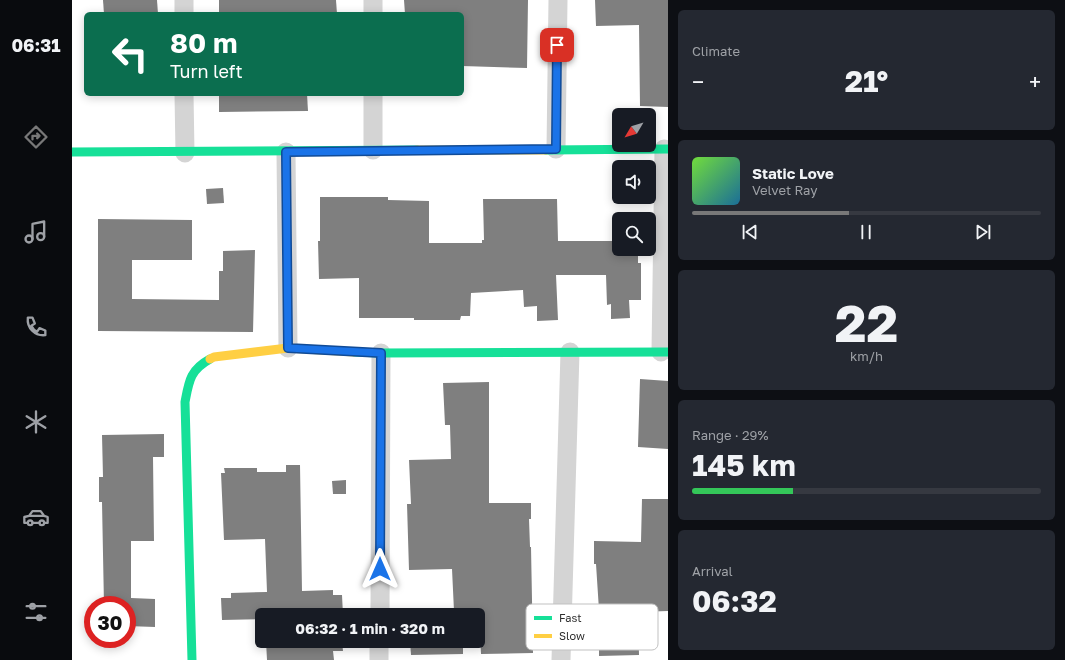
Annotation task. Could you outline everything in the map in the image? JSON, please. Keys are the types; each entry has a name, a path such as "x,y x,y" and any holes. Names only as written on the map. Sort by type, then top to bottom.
{"street":[{"path":"184,0 184,12"},
{"path":"373,0 373,12"},
{"path":"556,149 558,0"},
{"path":"184,96 185,153"},
{"path":"373,96 373,150"},
{"path":"72,152 185,153 373,150 666,149 665,352 381,353 288,348 214,358 201,364 190,377 185,402 192,660"},
{"path":"286,152 288,348"},
{"path":"563,604 570,352"},
{"path":"380,608 381,353"},
{"path":"379,660 380,648"},
{"path":"561,650 561,660"}],"building":[{"path":"103,0 157,0 158,12 104,12"},
{"path":"219,0 336,0 337,12 219,12"},
{"path":"404,0 528,0 527,68 464,66 464,12 405,12"},
{"path":"595,0 668,0 668,107 640,106 639,25 596,26"},
{"path":"219,96 307,96 308,111 219,112"},
{"path":"223,188 224,203 207,204 206,189"},
{"path":"320,197 388,197 388,200 429,201 429,243 482,243 482,240 484,240 483,199 557,199 558,241 612,241 612,256 638,256 638,263 641,263 641,300 629,300 630,318 611,319 611,304 607,305 606,275 556,275 558,320 537,321 537,306 524,307 523,290 471,293 470,316 461,316 460,320 359,318 359,278 319,279 318,241 320,241"},
{"path":"98,219 192,220 192,260 132,260 132,299 219,300 219,271 223,271 223,251 255,250 253,332 98,331"},
{"path":"640,379 668,381 668,449 638,447"},
{"path":"489,382 489,503 531,503 531,519 529,519 532,604 526,604 526,650 533,650 533,653 481,654 481,648 485,648 485,608 454,608 452,569 409,570 407,504 411,504 409,460 451,459 450,425 445,425 443,383"},
{"path":"164,434 164,457 153,457 154,541 131,541 131,596 104,596 102,502 99,502 99,477 103,477 102,435"},
{"path":"286,465 300,465 302,591 333,590 333,595 342,595 343,608 255,608 255,619 222,620 221,598 231,598 231,593 267,592 265,539 224,540 221,473 225,473 224,468 257,468 257,472 286,472"},
{"path":"346,480 346,494 333,494 332,481"},
{"path":"642,499 668,499 668,611 658,611 658,604 599,604 596,564 594,564 594,541 641,542"},
{"path":"136,598 155,599 155,627 136,626"},
{"path":"266,648 343,648 343,651 333,651 334,660 267,660"},
{"path":"410,648 463,648 463,654 411,655"},
{"path":"599,650 639,650 639,655 599,656"}],"traffic: fast":[{"path":"546,150 668,149"},
{"path":"72,152 417,150"},
{"path":"354,352 668,352"},
{"path":"192,660 185,402 189,382 194,372 198,367 210,359"}],"traffic: slow":[{"path":"417,150 546,150"},
{"path":"210,359 214,357 288,348 354,352"}],"route":[{"path":"380,569 381,353 288,348 286,152 556,149 557,45"}]}
